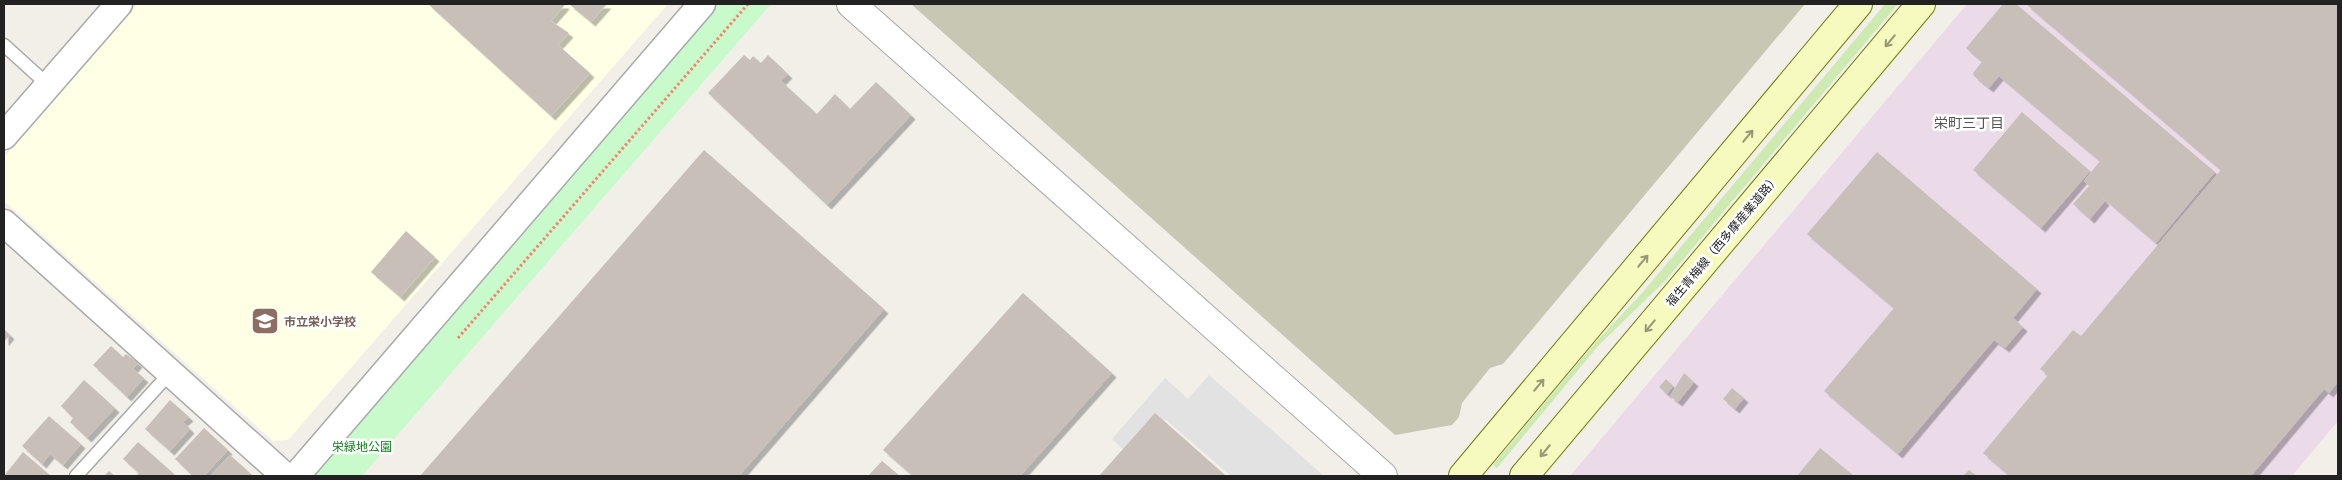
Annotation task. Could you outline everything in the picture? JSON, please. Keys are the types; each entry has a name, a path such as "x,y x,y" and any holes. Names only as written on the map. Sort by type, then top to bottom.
{"main road":[{"path":"1463,476 1858,4"},
{"name":"福生青梅線（西多摩産業道路）","path":"1524,476 1921,4"}],"street":[{"path":"4,136 119,4"},
{"path":"296,476 702,4"},
{"path":"852,4 1382,476"},
{"path":"4,223 286,476"}],"lane":[{"path":"4,45 48,86"},
{"path":"76,476 170,372"}],"path":[{"path":"455,341 748,4"}],"shaded area":[{"name":"市立栄小学校","path":"137,4 668,4 288,440 273,441 4,201 4,157"},
{"path":"911,4 1805,4 1503,364 1490,368 1462,403 1459,417 1452,425 1395,435"},
{"path":"1967,4 2338,4 2338,421 2292,476 1570,476"},
{"path":"1209,375 1324,476 1231,476 1165,419 1131,457 1112,439 1165,378 1188,399"}],"green space":[{"name":"栄緑地公園","path":"719,4 771,4 362,476 308,476"},
{"path":"1885,4 1898,4 1666,280 1598,346 1497,468 1493,465 1594,344 1642,293"}],"building":[{"path":"428,4 564,4 551,21 569,33 558,45 590,73 551,116"},
{"path":"569,4 607,4 591,22"},
{"path":"2003,4 2016,4 2215,172 2156,243 2094,190 2105,201 2090,219 2073,204 2089,186 2084,181 2100,161 1999,76 1989,88 1974,76 1973,73 1982,62 1966,48"},
{"path":"2026,4 2338,4 2338,382 2329,393 2324,389 2251,476 2010,476 1983,453 2048,375 2040,369 2073,330 2081,336 2221,170"},
{"path":"744,55 750,60 753,56 761,63 768,55 788,74 781,81 817,114 835,94 850,109 876,82 911,115 827,205 708,93"},
{"path":"2022,112 2090,171 2041,228 1973,170"},
{"path":"704,150 884,309 739,476 420,476"},
{"path":"1877,152 2037,289 2013,318 2023,327 2005,348 1994,340 1898,454 1824,391 1894,308 1807,234"},
{"path":"406,231 435,257 400,297 371,272"},
{"path":"1023,293 1112,373 1020,476 913,476 883,450"},
{"path":"4,329 10,335 4,342"},
{"path":"111,346 123,357 126,354 138,363 133,369 144,378 127,397 93,365"},
{"path":"1684,373 1694,382 1678,402 1670,396"},
{"path":"1666,379 1673,386 1667,394 1659,387"},
{"path":"84,380 115,408 87,438 70,422 73,418 61,406"},
{"path":"1732,388 1744,398 1735,409 1723,399"},
{"path":"170,400 189,417 183,422 190,429 170,451 145,429"},
{"path":"1155,413 1226,476 1099,476"},
{"path":"49,416 81,444 63,465 50,454 42,464 22,446"},
{"path":"204,428 228,450 204,476 193,476 175,459"},
{"path":"138,442 174,474 172,476 136,476 139,473 123,459"},
{"path":"1820,448 1854,476 1797,476"},
{"path":"23,452 51,476 4,476"},
{"path":"230,455 250,473 247,476 210,476"},
{"path":"882,461 900,476 868,476"},
{"path":"1969,470 1977,476 1963,476"},
{"path":"109,471 115,476 104,476"}],"place":[{"name":"市立栄小学校","path":"265,321"}],"district":[{"name":"栄町三丁目","path":"1969,122"}]}
